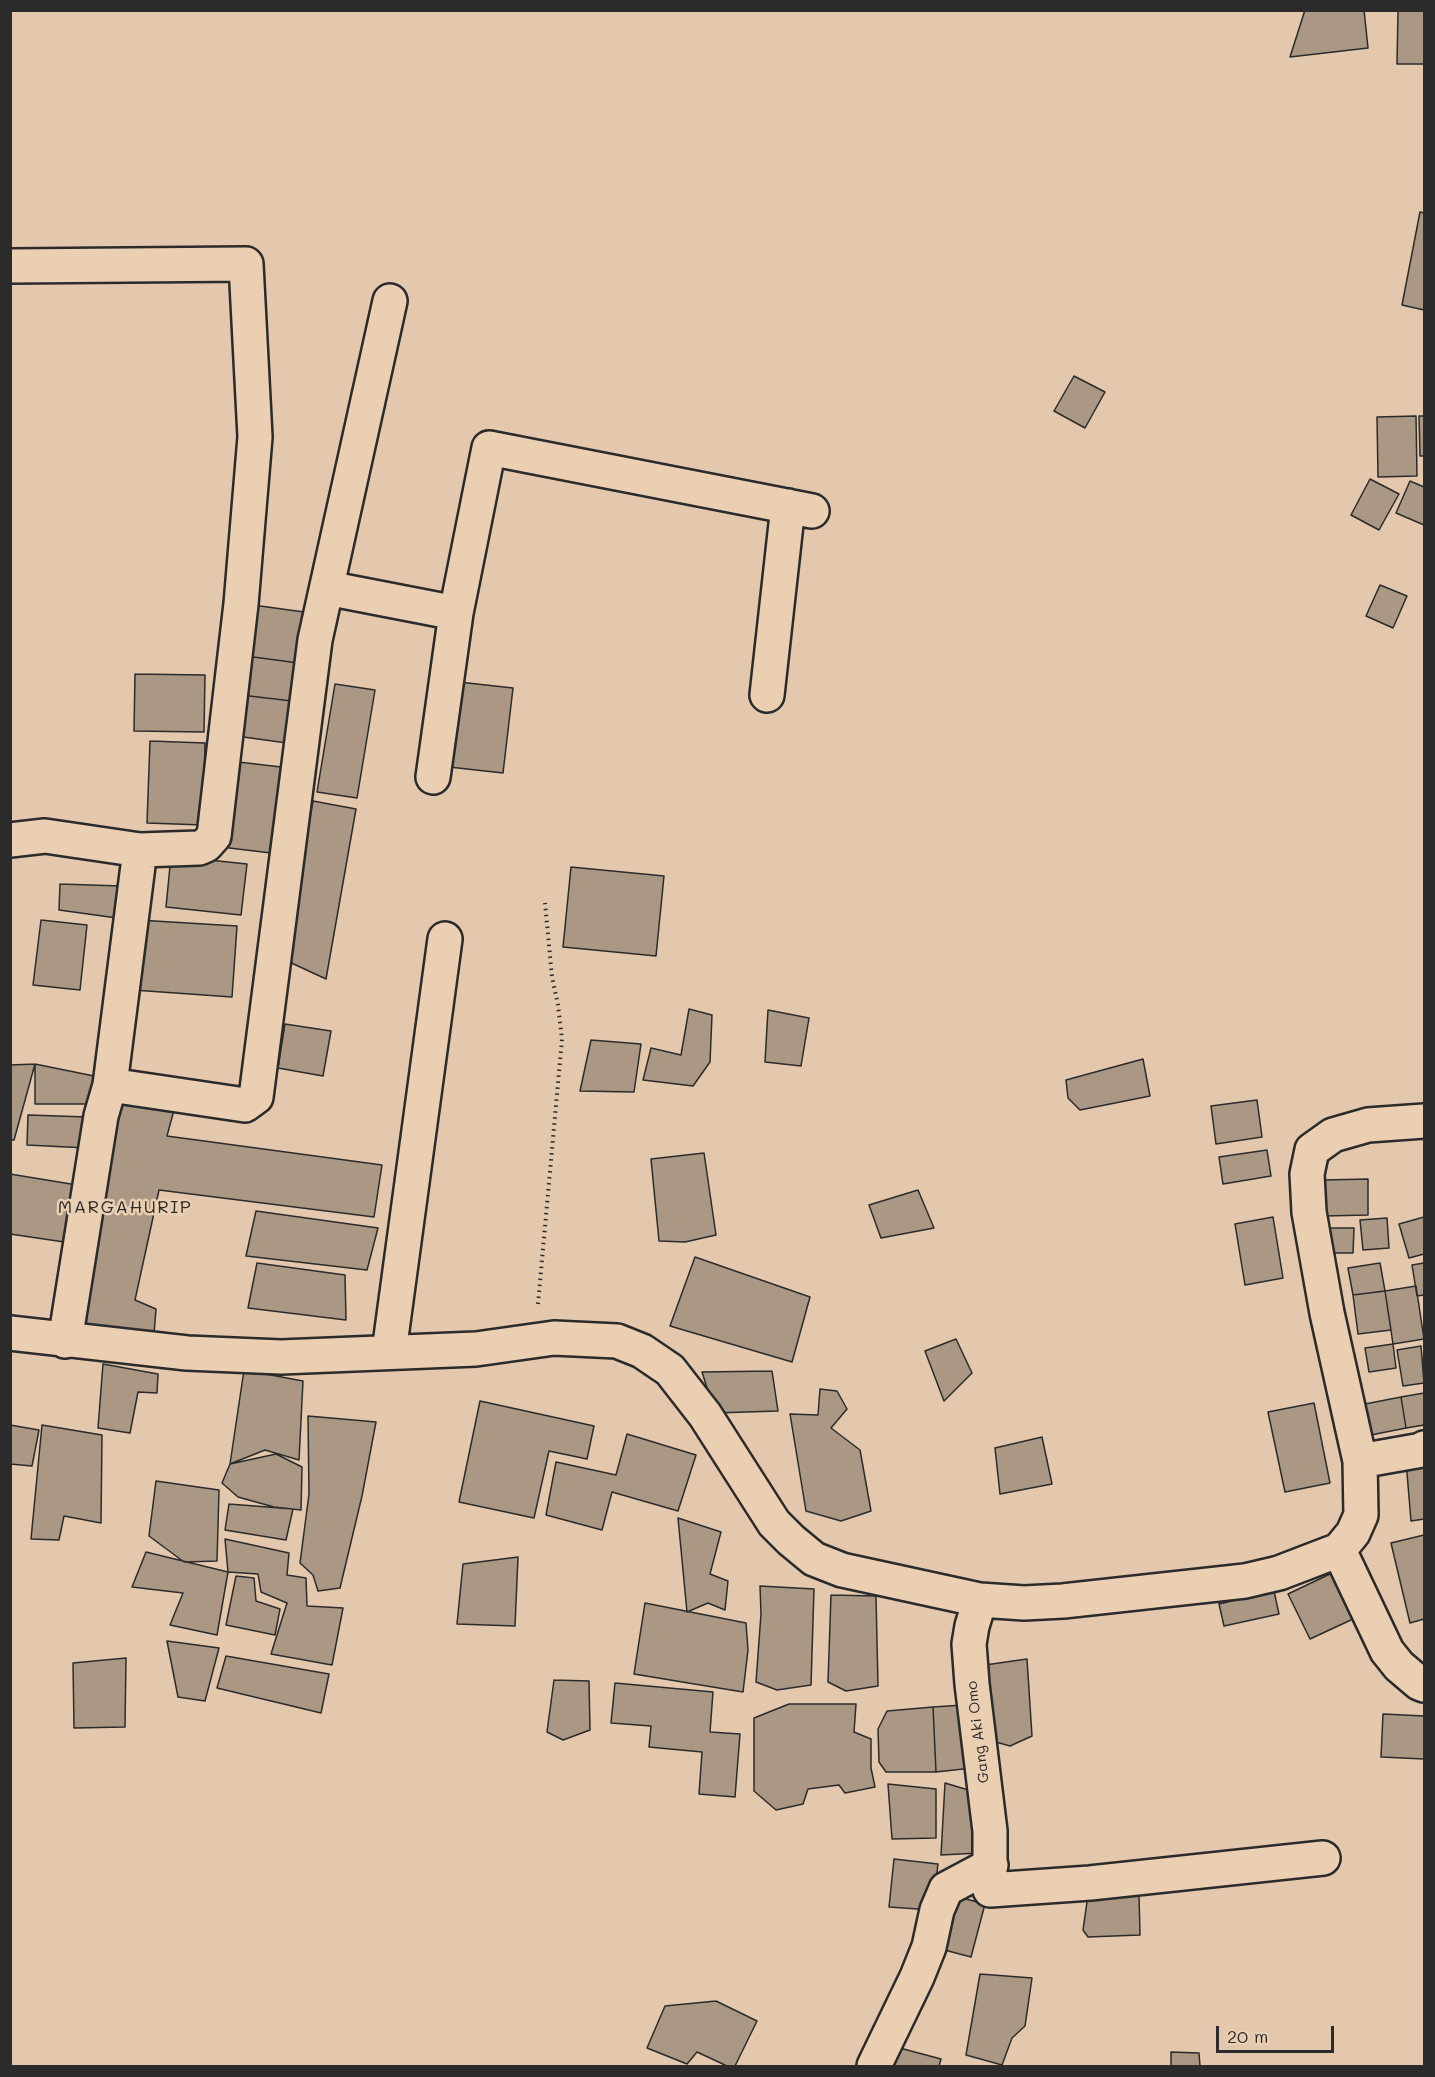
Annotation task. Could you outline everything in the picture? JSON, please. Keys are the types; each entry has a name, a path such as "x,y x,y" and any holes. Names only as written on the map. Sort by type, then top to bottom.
{"street":[{"path":"10,266 246,264 255,436 242,604 214,836 206,846 199,848 140,850 45,836 10,840"},
{"path":"110,1085 245,1105 256,1097 315,640 390,301"},
{"path":"433,777 456,613 489,448 800,508 767,695"},
{"path":"327,588 456,613"},
{"path":"65,1341 100,1125 110,1085 140,850"},
{"path":"389,1352 445,939"},
{"path":"10,1333 187,1353 281,1357 476,1349 554,1338 617,1341 642,1352 670,1371 705,1415 774,1523 814,1559 842,1570 980,1600 1024,1603 1063,1601 1245,1581 1279,1573 1339,1550 1353,1533 1361,1515 1360,1461 1327,1313 1309,1212 1307,1174 1312,1150 1333,1135 1368,1125 1425,1121"},
{"path":"1360,1461 1425,1448"},
{"path":"1339,1550 1387,1651 1399,1666 1419,1683 1425,1685"},
{"name":"Gang Aki Omo","path":"980,1600 969,1644 990,1831 990,1877"},
{"path":"874,2067 917,1977 929,1947 946,1889 990,1877 1113,1881 1323,1858"}],"path":[{"path":"534,1341 562,1040 552,976 545,903"}],"building":[{"path":"1305,10 1364,10 1368,48 1290,57"},
{"path":"1398,10 1424,10 1424,64 1397,64"},
{"path":"1420,212 1424,213 1424,310 1402,305"},
{"path":"1074,376 1105,392 1085,428 1054,411"},
{"path":"1416,416 1417,476 1378,477 1377,417"},
{"path":"1419,416 1424,416 1424,456 1420,456"},
{"path":"1370,479 1399,494 1379,530 1351,515"},
{"path":"1410,481 1424,487 1424,525 1396,513"},
{"path":"1380,585 1407,596 1393,628 1366,616"},
{"path":"253,605 304,612 298,663 246,656"},
{"path":"246,656 298,663 292,701 241,695"},
{"path":"135,674 205,675 204,732 134,731"},
{"path":"459,682 513,688 503,773 449,767"},
{"path":"335,684 375,690 357,798 317,792"},
{"path":"241,695 292,701 287,743 236,736"},
{"path":"150,741 205,743 203,825 147,823"},
{"path":"230,761 281,767 271,853 221,847"},
{"path":"313,801 356,809 326,979 285,960"},
{"path":"171,856 247,864 241,915 166,907"},
{"path":"571,867 664,876 656,956 563,947"},
{"path":"60,884 121,886 117,918 59,910"},
{"path":"41,920 87,925 80,990 33,985"},
{"path":"138,920 237,926 232,997 133,990"},
{"path":"689,1009 712,1015 710,1062 693,1086 643,1080 651,1048 681,1055"},
{"path":"768,1010 809,1018 801,1066 765,1062"},
{"path":"285,1024 331,1031 323,1076 278,1068"},
{"path":"591,1040 641,1044 634,1092 580,1091"},
{"path":"1143,1059 1150,1096 1080,1110 1068,1098 1066,1080"},
{"path":"35,1064 14,1140 10,1140 10,1065"},
{"path":"35,1064 94,1076 94,1104 35,1104"},
{"path":"1257,1100 1262,1137 1216,1144 1211,1106"},
{"path":"120,1103 174,1110 167,1136 382,1165 374,1217 159,1190 135,1300 156,1309 154,1334 78,1325"},
{"path":"28,1115 88,1117 87,1148 27,1145"},
{"path":"1267,1150 1271,1176 1223,1184 1219,1157"},
{"path":"704,1153 716,1235 685,1242 659,1241 651,1159"},
{"path":"10,1174 83,1186 71,1243 10,1234"},
{"path":"1368,1179 1368,1215 1324,1216 1324,1180"},
{"path":"918,1190 934,1228 881,1238 869,1205"},
{"path":"256,1211 378,1228 367,1270 246,1256"},
{"path":"1273,1217 1283,1278 1245,1285 1235,1224"},
{"path":"1424,1217 1424,1254 1409,1258 1399,1224"},
{"path":"1387,1218 1389,1248 1363,1250 1360,1220"},
{"path":"1330,1228 1354,1228 1353,1253 1330,1253"},
{"path":"695,1257 810,1297 792,1362 670,1326"},
{"path":"257,1263 345,1275 346,1320 248,1308"},
{"path":"1380,1263 1385,1291 1353,1295 1348,1268"},
{"path":"1424,1263 1424,1295 1417,1296 1412,1265"},
{"path":"1416,1286 1424,1339 1393,1344 1385,1291"},
{"path":"1385,1291 1391,1330 1358,1334 1353,1295"},
{"path":"956,1339 972,1373 944,1401 925,1351"},
{"path":"1393,1344 1396,1368 1369,1372 1365,1348"},
{"path":"1421,1346 1424,1383 1403,1386 1397,1350"},
{"path":"103,1364 158,1374 157,1393 138,1392 130,1433 98,1428"},
{"path":"244,1370 303,1381 299,1460 265,1450 230,1464"},
{"path":"772,1371 778,1411 715,1413 702,1372"},
{"path":"820,1389 837,1391 847,1409 831,1428 860,1450 871,1511 841,1521 806,1511 790,1414 818,1415"},
{"path":"1424,1393 1424,1425 1406,1428 1401,1397"},
{"path":"1401,1397 1406,1428 1366,1436 1360,1405"},
{"path":"480,1401 594,1426 587,1459 549,1451 534,1518 459,1502"},
{"path":"1314,1403 1330,1483 1285,1492 1268,1412"},
{"path":"308,1416 376,1422 362,1496 340,1588 318,1591 313,1575 300,1563 309,1494"},
{"path":"10,1425 39,1430 32,1466 10,1464"},
{"path":"42,1425 102,1435 101,1523 64,1516 59,1540 31,1539"},
{"path":"627,1434 696,1455 678,1511 612,1492 602,1530 546,1515 556,1462 616,1475"},
{"path":"1042,1437 1052,1484 1000,1494 995,1448"},
{"path":"276,1454 302,1467 301,1510 274,1507 238,1497 222,1483 230,1464"},
{"path":"1424,1459 1424,1519 1411,1521 1406,1461"},
{"path":"156,1481 219,1490 217,1561 184,1562 149,1536"},
{"path":"229,1504 293,1509 286,1540 225,1530"},
{"path":"678,1518 721,1532 710,1574 728,1581 725,1610 708,1603 687,1612"},
{"path":"1424,1535 1424,1619 1410,1623 1391,1543"},
{"path":"225,1539 289,1553 287,1575 306,1578 307,1606 343,1608 332,1665 271,1654 287,1603 261,1592 258,1574 228,1572"},
{"path":"146,1552 228,1572 217,1635 170,1625 183,1593 132,1587"},
{"path":"518,1557 515,1626 457,1624 463,1564"},
{"path":"1332,1573 1353,1619 1310,1639 1288,1594"},
{"path":"236,1576 254,1578 256,1601 280,1609 275,1635 226,1625"},
{"path":"760,1586 814,1589 811,1685 777,1690 756,1682 761,1614"},
{"path":"1274,1591 1279,1614 1224,1626 1219,1604"},
{"path":"831,1595 876,1596 878,1686 846,1691 828,1682"},
{"path":"645,1603 746,1623 748,1650 743,1692 634,1674"},
{"path":"167,1641 219,1648 205,1701 178,1697"},
{"path":"226,1656 329,1674 321,1713 217,1688"},
{"path":"126,1658 125,1727 74,1728 73,1663"},
{"path":"1027,1659 1032,1736 1010,1746 985,1739 985,1665"},
{"path":"554,1680 589,1681 590,1730 563,1740 547,1732"},
{"path":"615,1683 713,1692 710,1732 740,1734 735,1797 699,1794 702,1752 649,1747 651,1726 611,1723"},
{"path":"789,1704 856,1704 854,1732 871,1739 871,1768 875,1787 845,1793 839,1785 808,1789 803,1804 776,1810 754,1791 754,1718"},
{"path":"963,1705 972,1768 936,1772 933,1707"},
{"path":"933,1707 936,1772 886,1772 879,1762 878,1729 887,1711"},
{"path":"1383,1714 1424,1716 1424,1759 1381,1757"},
{"path":"945,1783 975,1792 979,1853 941,1855"},
{"path":"888,1784 936,1789 936,1838 892,1839"},
{"path":"894,1859 938,1864 932,1910 889,1907"},
{"path":"1089,1888 1139,1895 1140,1935 1088,1937 1083,1930"},
{"path":"951,1895 985,1904 971,1957 937,1948"},
{"path":"980,1974 1032,1978 1025,2026 1012,2038 1002,2065 966,2055"},
{"path":"716,2001 757,2021 735,2066 727,2066 697,2052 687,2064 647,2048 665,2006"},
{"path":"896,2047 941,2059 939,2066 888,2066"},
{"path":"1171,2052 1199,2053 1200,2066 1171,2066"}],"district":[{"name":"MARGAHURIP","path":"125,1207"}]}
